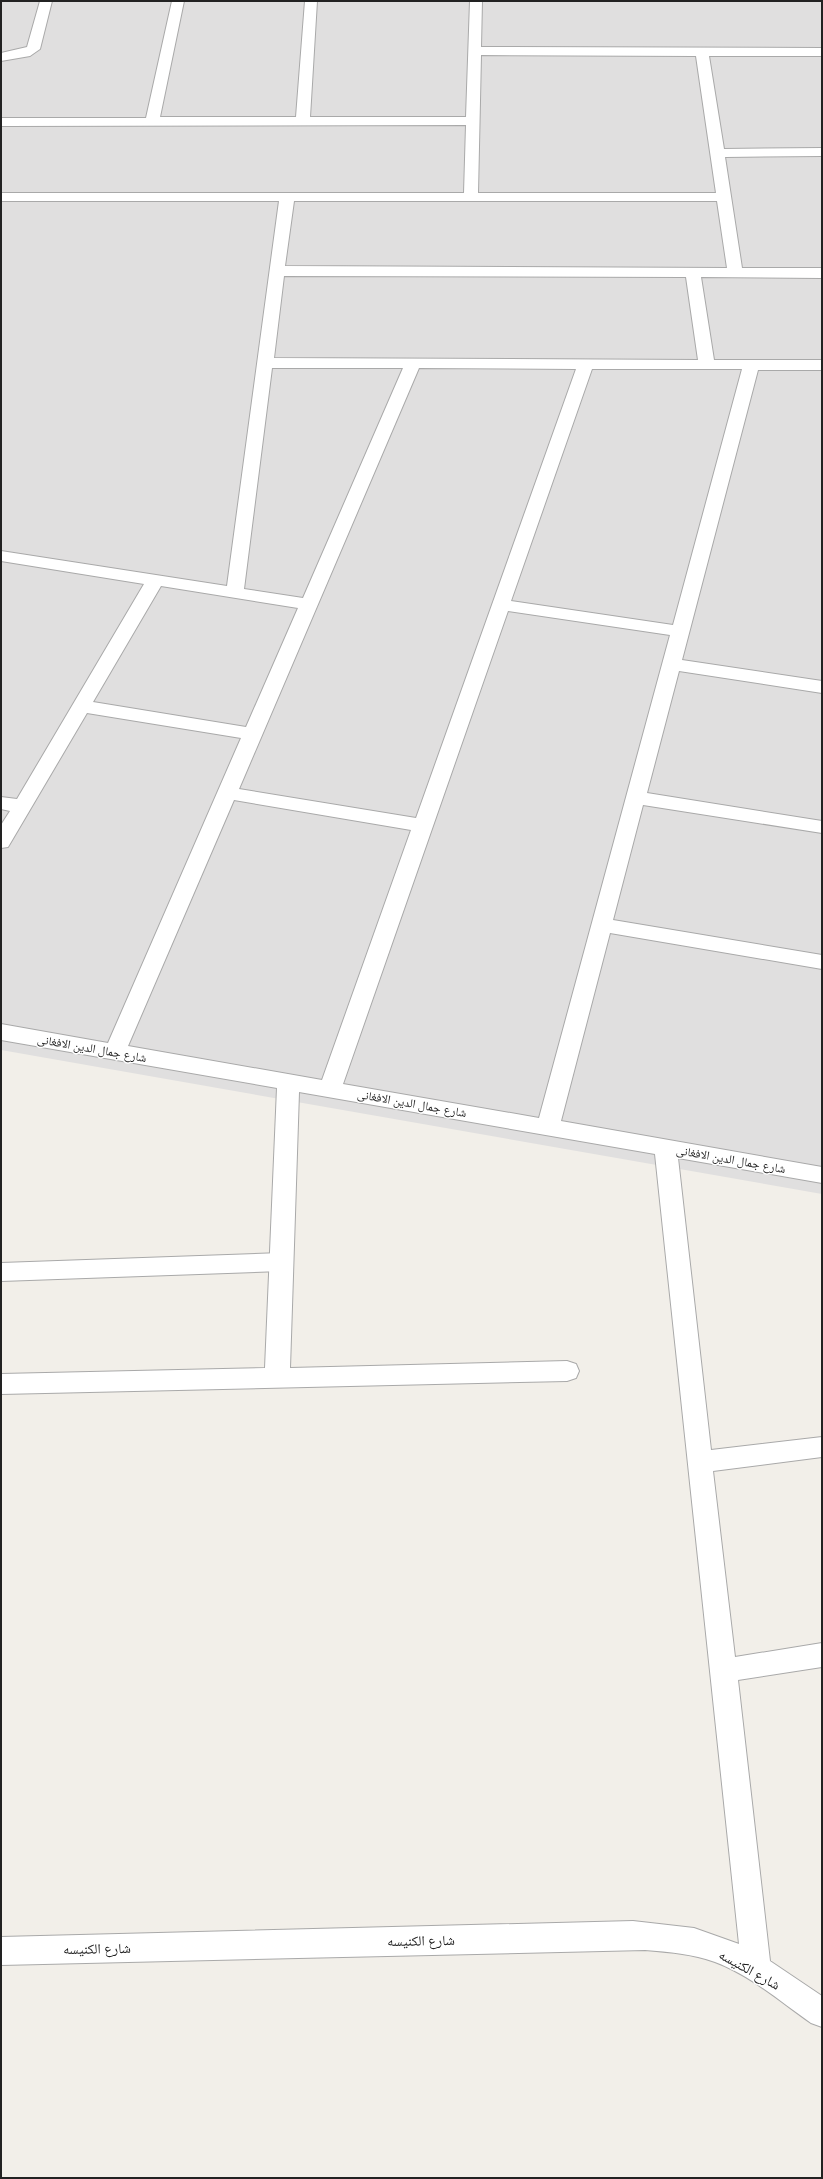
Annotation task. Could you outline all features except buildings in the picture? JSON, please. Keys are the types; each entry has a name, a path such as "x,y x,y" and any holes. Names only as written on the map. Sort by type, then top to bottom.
{"street":[{"path":"1,57 20,55 33,49 46,1"},
{"path":"152,122 178,1"},
{"path":"303,121 311,1"},
{"path":"471,197 476,1"},
{"path":"475,51 822,52"},
{"path":"702,52 735,272"},
{"path":"1,122 474,121"},
{"path":"716,152 822,152"},
{"path":"1,197 723,197"},
{"path":"235,591 287,197"},
{"path":"277,270 822,273"},
{"path":"693,272 707,364"},
{"path":"266,363 822,365"},
{"path":"116,1052 308,604 413,364"},
{"path":"330,1089 586,364"},
{"path":"548,1127 751,365"},
{"path":"1,556 235,591 308,604"},
{"path":"1,842 156,579"},
{"path":"501,605 680,631"},
{"path":"671,664 822,687"},
{"path":"81,706 253,734"},
{"path":"228,793 423,826"},
{"path":"636,798 822,827"},
{"path":"1,803 22,806"},
{"path":"601,925 822,962"},
{"name":"شارع جمال الدين الافغانى","path":"1,1032 822,1175"},
{"path":"277,1378 288,1082"},
{"path":"665,1147 756,1969"},
{"path":"1,1272 281,1262"},
{"path":"1,1384 567,1371"},
{"path":"701,1462 822,1447"},
{"path":"723,1671 822,1655"},
{"name":"شارع الكنيسه","path":"1,1951 633,1935 665,1937 696,1943 728,1954 756,1969 822,2013"}],"shaded area":[{"path":"1,1 822,1 822,1194 1,1050"}]}
